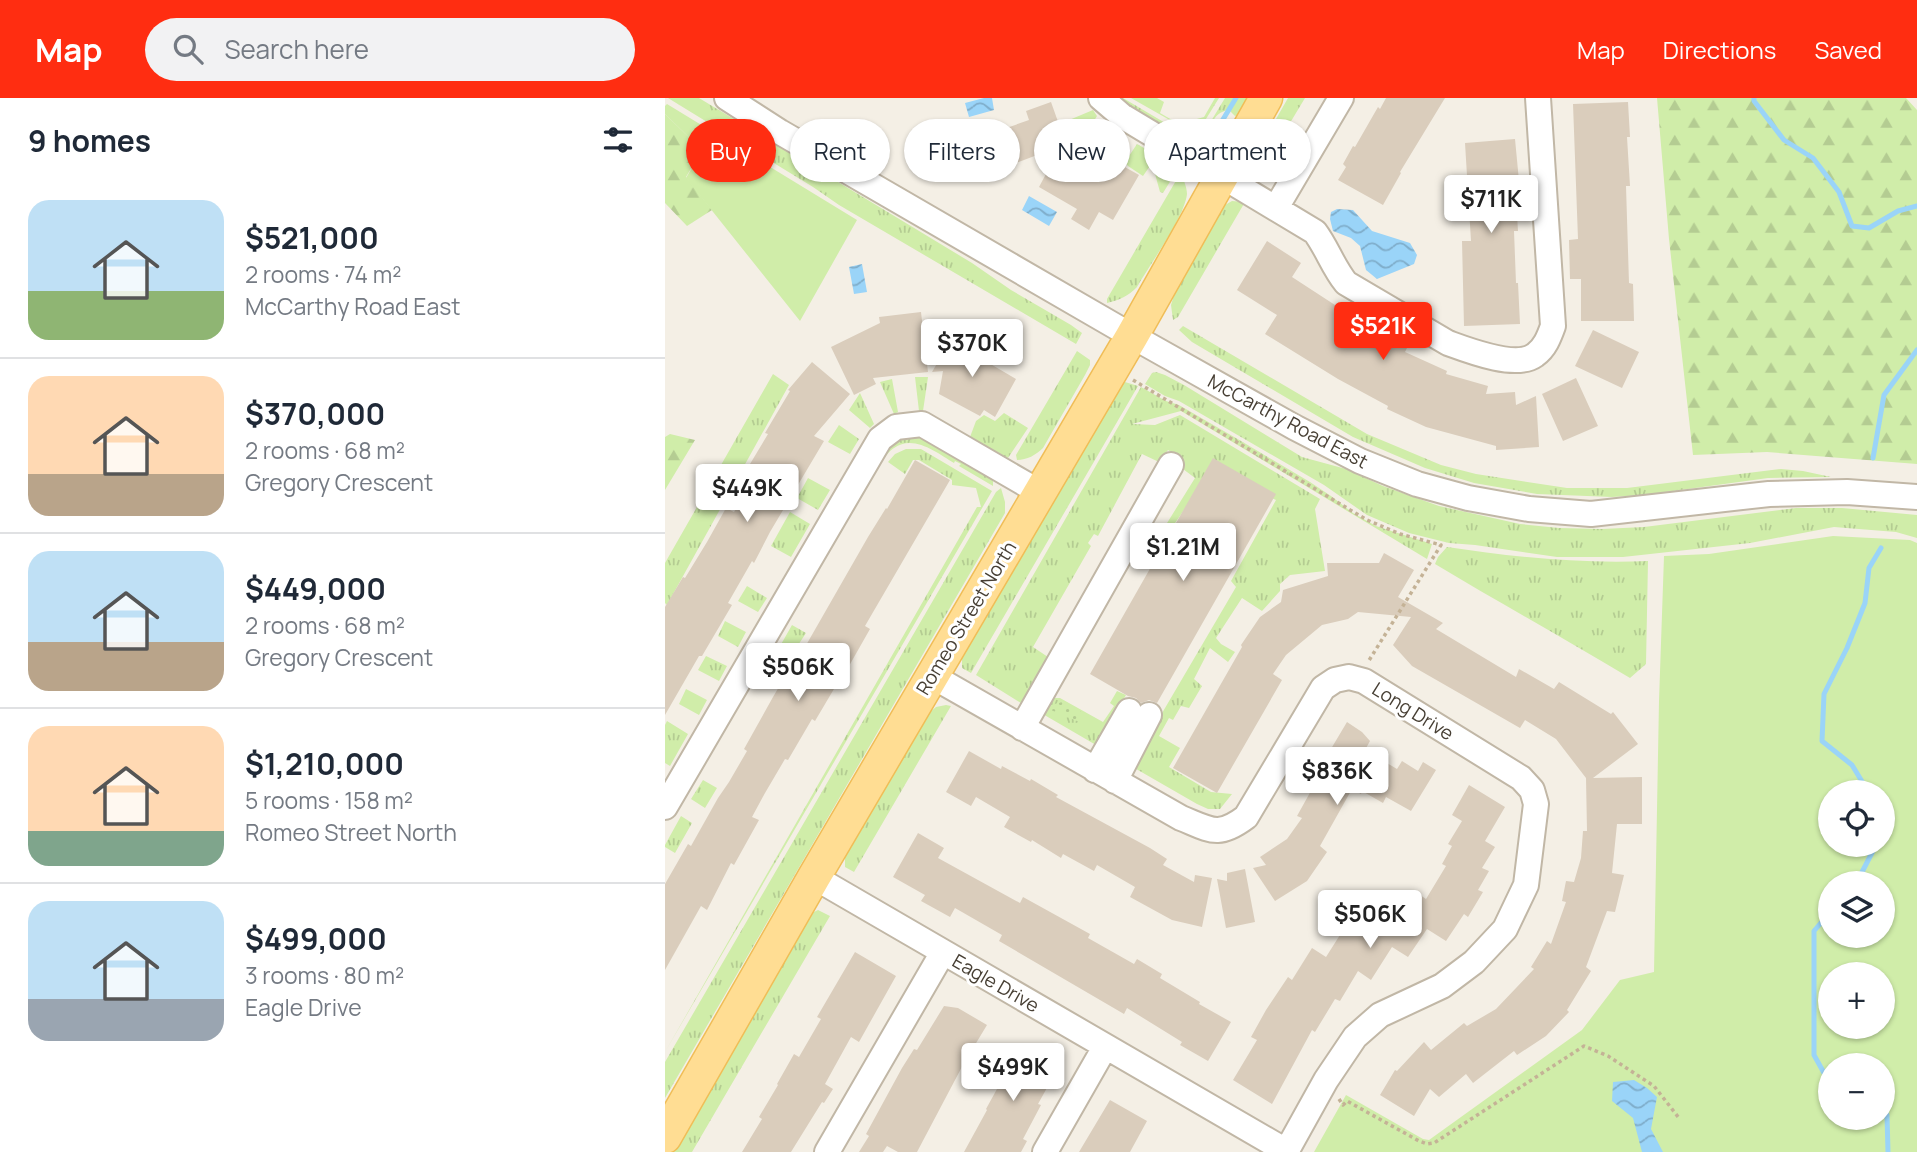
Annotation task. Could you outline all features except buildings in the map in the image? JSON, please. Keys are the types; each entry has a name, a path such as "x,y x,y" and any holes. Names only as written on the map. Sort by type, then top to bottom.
{"main road":[{"name":"Romeo Street North","path":"1254,119 1266,98"},
{"name":"Romeo Street North","path":"665,1137 814,877 1132,336 1218,182"}],"street":[{"name":"McCarthy Road East","path":"727,98 1132,336 1360,461 1417,484 1468,498 1529,509 1591,514 1769,494 1847,492 1917,497"},
{"path":"1101,98 1122,116 1144,129"},
{"path":"1276,208 1341,98"},
{"path":"1231,182 1315,232 1326,246 1336,271 1346,283 1448,343 1508,360 1527,360 1538,353 1553,326 1538,98"},
{"path":"665,807 880,439 896,427 922,424 1041,493"},
{"path":"1022,728 1171,465"},
{"name":"Long Drive","path":"932,676 1181,818 1217,831 1226,830 1246,817 1323,688 1349,677 1364,681 1521,778 1532,790 1536,804 1526,885 1505,929 1474,962 1442,986 1380,1015 1355,1037 1286,1152"},
{"path":"1105,775 1139,713"},
{"name":"Eagle Drive","path":"814,877 1286,1152"},
{"path":"827,1152 943,952"},
{"path":"1045,1152 1105,1046"}],"path":[{"path":"1113,368 1367,520 1400,534 1441,545 1368,662 1364,681"},
{"path":"1327,1080 1343,1105 1347,1101 1427,1144 1434,1143 1584,1046 1608,1056 1654,1086 1679,1118"}],"green space":[{"path":"668,98 699,98 734,119 702,119"},
{"path":"1115,98 1123,98 1158,119 1150,119"},
{"path":"1131,98 1157,98 1164,102 1160,113 1170,119"},
{"path":"1215,98 1219,98 1206,119 1197,119 1204,117"},
{"path":"1225,98 1247,98 1239,115 1235,116 1229,110 1212,119"},
{"path":"1288,98 1305,98 1292,119 1276,119"},
{"path":"1657,98 1906,98 1917,110 1917,464 1767,452 1693,455 1669,239"},
{"path":"667,104 692,119 686,119 686,134 665,114"},
{"path":"1093,110 1097,116 1095,119 1072,119"},
{"path":"665,114 686,134 686,182 690,182 712,210 687,226 665,203"},
{"path":"1137,144 1144,148 1143,176 1130,167 1130,154"},
{"path":"776,145 790,153 790,173 776,164"},
{"path":"776,171 790,179 790,182 795,182 857,220 800,321 689,182 776,182"},
{"path":"805,182 838,182 1071,325 1082,333 1076,344 839,205"},
{"path":"1157,182 1170,182 1163,193 1160,192"},
{"path":"1175,182 1185,182 1187,194 1180,215 1137,287 1116,300 1107,303"},
{"path":"1232,201 1245,202 1178,317 1173,320 1171,305 1175,292 1225,205"},
{"path":"1183,326 1367,434 1441,465 1476,474 1567,488 1627,488 1781,469 1831,477 1768,478 1612,497 1537,494 1474,483 1425,468 1353,437 1192,342 1179,330"},
{"path":"1077,351 1090,360 1085,375 1043,448 1031,457 1017,460 1016,455"},
{"path":"1156,372 1184,385 1302,457 1346,469 1383,486 1439,506 1520,524 1559,528 1644,527 1796,508 1842,508 1917,515 1917,538 1896,532 1834,527 1750,543 1623,557 1557,557 1449,543 1409,533 1367,515 1324,485 1145,384 1152,373"},
{"path":"773,374 789,385 667,605 665,563"},
{"path":"915,377 928,377 923,411 919,411"},
{"path":"892,379 898,412 894,414 880,382"},
{"path":"1125,382 1138,386 971,673 962,668 962,651"},
{"path":"1141,387 1179,405 1241,441 1376,526 1432,544 1427,559 1181,411 1132,424 1155,425 1180,415 1320,499 1315,509 1325,571 1290,575 1280,584 1280,591 1262,611 1242,598 1216,638 1235,652 1228,662 1210,648 1194,679 1202,686 1189,708 1181,706 1173,720 1169,718 1159,736 1180,748 1169,767 1211,792 1232,794 1220,809 1208,809 1197,804 1131,766 1236,587 1231,581 1276,500 1211,470 1163,541 1159,536 1195,478 1183,469 1183,459 1168,450 1159,462 1142,454 1098,536 1094,534 1088,543 1091,546 1033,647 1048,657 1024,700 1021,703 976,675"},
{"path":"860,393 874,424 870,428 849,410"},
{"path":"1004,413 1028,428 1008,458 970,437 976,421 984,415 995,421"},
{"path":"839,425 859,439 850,454 828,442"},
{"path":"670,434 695,440 665,490 665,437"},
{"path":"907,437 926,441 993,479 993,486 959,466 961,464 917,444 902,444 890,451 882,461 877,458 893,442"},
{"path":"906,449 921,449 992,491 665,1052 977,507 981,507 976,488 952,485 952,480 919,460 913,460 905,474 888,462 895,454"},
{"path":"808,478 830,490 818,510 797,498"},
{"path":"1001,488 1005,513 665,1098 665,1062 996,492"},
{"path":"790,512 810,524 791,557 771,546"},
{"path":"1833,536 1910,540 1917,543 1917,1152 1314,1152 1346,1095 1429,1140 1582,1030 1620,980 1654,972 1664,556 1709,554"},
{"path":"1447,547 1547,559 1648,561 1646,664 1630,678 1435,564"},
{"path":"747,586 767,598 758,612 738,601"},
{"path":"725,621 746,632 738,647 718,636"},
{"path":"792,625 806,633 787,662 775,655"},
{"path":"706,656 727,666 719,681 698,670"},
{"path":"686,689 707,700 699,715 679,704"},
{"path":"1117,691 1126,695 1096,745 1041,713 1052,698 1060,698 1103,722 1114,706 1110,703"},
{"path":"1062,702 1086,716 1085,721 1077,721 1051,710 1051,705"},
{"path":"951,706 854,872 845,867 845,851 928,714 936,707"},
{"path":"667,721 688,734 670,766 665,763"},
{"path":"703,780 717,788 705,808 691,799"},
{"path":"681,816 692,823 675,853 665,845"},
{"path":"818,910 830,916 692,1152 670,1152 810,914"}],"water":[{"path":"992,98 994,110 969,117 965,103"},
{"path":"1029,196 1057,212 1049,226 1022,210"},
{"path":"1337,209 1353,210 1372,231 1410,243 1417,255 1414,264 1377,279 1366,270 1360,246 1351,238 1333,231 1331,212"},
{"path":"862,264 867,292 854,294 849,267"},
{"path":"1634,1080 1657,1097 1651,1129 1663,1152 1642,1152 1633,1118 1612,1101 1613,1082"}],"waterway":[{"path":"1223,119 1236,98"},
{"path":"1754,98 1784,140 1813,158 1839,192 1852,226 1869,228 1898,211 1917,206"},
{"path":"1873,458 1884,395 1917,350"},
{"path":"1861,780 1852,765 1822,741 1824,694 1865,603 1869,568 1881,548"},
{"path":"1863,871 1870,857"},
{"path":"1818,926 1814,931 1814,1055 1818,1062"},
{"path":"1887,1130 1888,1152"}]}
